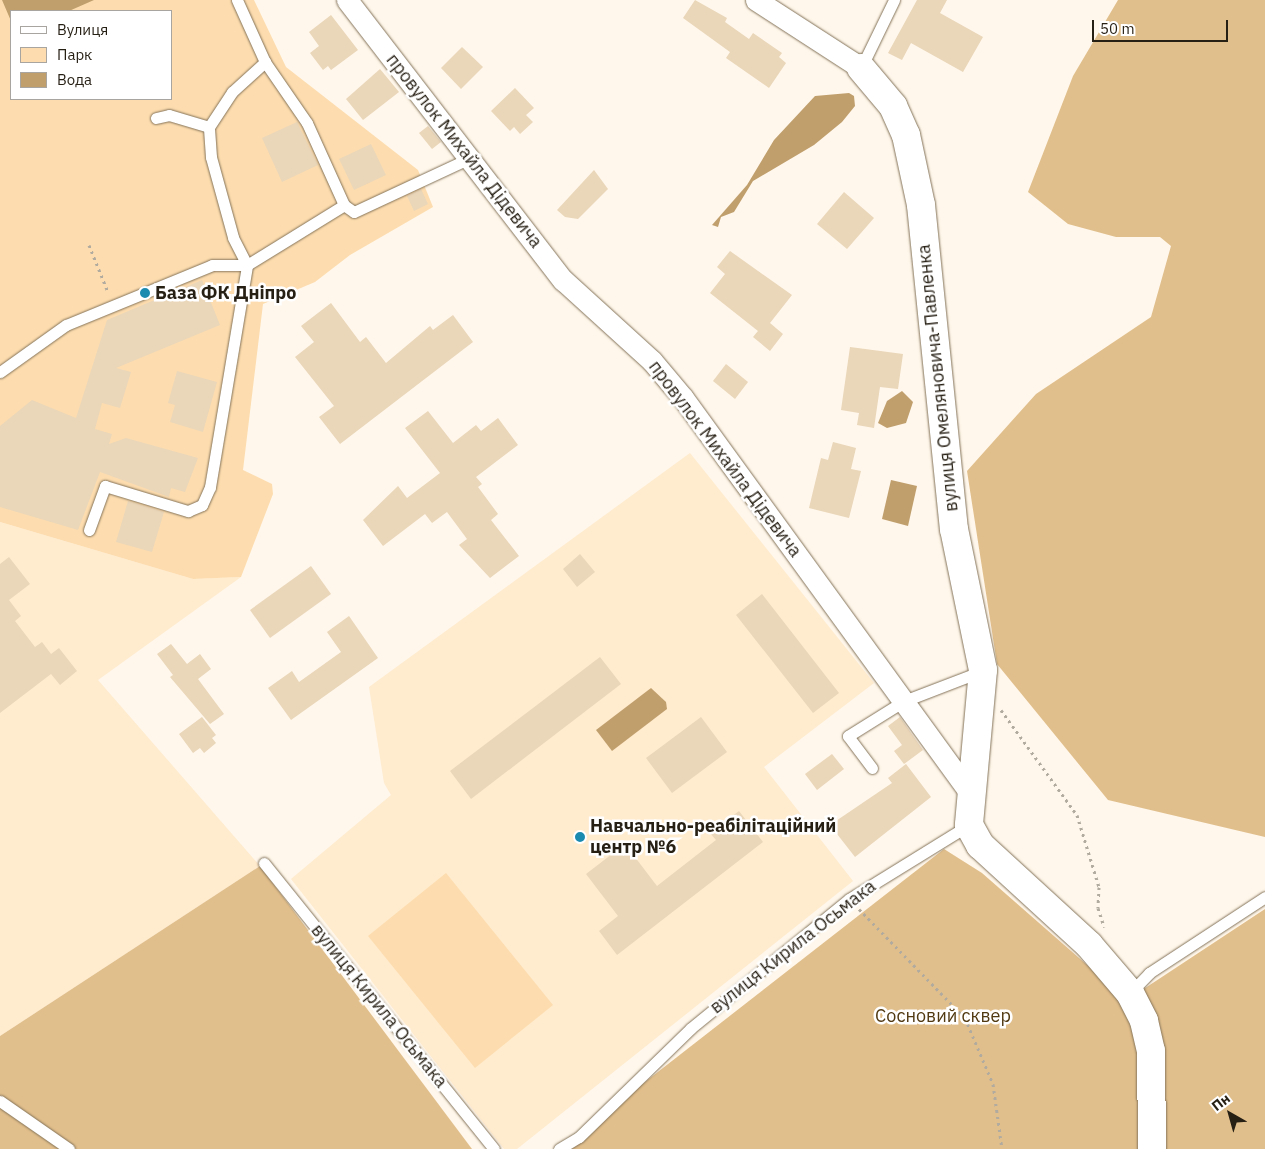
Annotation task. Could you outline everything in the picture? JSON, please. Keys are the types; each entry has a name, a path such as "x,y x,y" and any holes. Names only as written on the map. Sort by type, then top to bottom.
{"street":[{"name":"провулок Михайла Дідевича","path":"347,0 563,280 652,361 683,398 971,794"},
{"name":"вулиця Омеляновича-Павленка","path":"756,0 861,68 893,106 906,135 917,188 954,530 983,679 981,737 971,794 969,825"},
{"path":"969,825 980,845 1089,944 1130,993 1144,1021 1151,1051 1152,1149"}],"lane":[{"path":"237,0 265,62 306,123 344,205 354,212 470,158"},
{"path":"861,68 894,0"},
{"path":"89,530 105,486 188,511 202,505 210,487 247,265 233,237 221,193 209,126 232,92 265,62"},
{"path":"156,118 170,115 209,126"},
{"path":"0,372 66,325 212,265 247,265 344,205"},
{"path":"872,768 848,736 904,701 983,679"},
{"name":"вулиця Кирила Осьмака","path":"559,1149 579,1137 691,1028 849,899 969,825"},
{"name":"вулиця Кирила Осьмака","path":"264,863 494,1149"},
{"path":"1130,993 1149,973 1265,897"},
{"path":"0,1101 68,1149"}],"path":[{"path":"89,245 113,305"},
{"path":"983,679 1077,815 1099,887 1098,908 1106,935"},
{"path":"849,899 964,1018 993,1084 1002,1149"}],"shaded area":[{"name":"Навчально-реабілітаційний центр №6","path":"690,453 874,683 764,767 853,881 517,1149 504,1149 291,879 391,795 384,783 369,687"},
{"path":"0,522 193,579 241,577 98,680 260,866 0,1036"}],"green space":[{"name":"База ФК Дніпро","path":"0,0 254,0 286,67 418,170 433,207 350,255 315,282 263,304 243,470 272,484 273,494 241,577 193,579 0,522"},
{"path":"1118,0 1265,0 1265,837 1108,800 997,664 967,471 1036,394 1151,317 1171,246 1160,237 1116,237 1068,224 1028,192 1073,76"},
{"name":"Сосновий сквер","path":"944,849 982,873 1127,1000 1265,909 1265,1149 559,1149"},
{"path":"260,866 472,1149 0,1149 0,1036"},
{"path":"446,873 553,1005 475,1068 368,936"}],"water":[{"path":"2,0 94,0 71,10 10,10 10,19"},
{"path":"849,93 854,96 855,106 842,122 814,145 753,181 734,212 721,217 718,227 712,225 747,185 774,140 815,96"},
{"path":"902,391 913,402 906,423 887,428 878,423 887,401"},
{"path":"891,480 917,486 908,526 882,519"},
{"path":"651,688 666,702 667,709 612,751 596,730"}],"building":[{"path":"695,0 727,18 725,22 749,39 753,33 782,53 779,57 786,63 769,88 726,58 730,52 683,18"},
{"path":"917,0 947,0 940,13 983,37 963,72 911,43 902,60 888,53"},
{"path":"331,15 358,50 331,70 328,66 323,70 310,53 319,46 309,32"},
{"path":"462,47 483,67 461,89 441,68"},
{"path":"380,69 399,92 363,120 346,99"},
{"path":"515,88 534,108 526,115 533,122 520,134 514,127 510,131 491,111"},
{"path":"297,122 318,165 282,182 262,138"},
{"path":"428,126 441,142 432,149 419,133"},
{"path":"371,144 386,175 354,190 339,159"},
{"path":"594,170 608,189 578,219 565,217 557,210"},
{"path":"421,189 428,204 414,211 407,196"},
{"path":"844,192 874,218 847,249 817,224"},
{"path":"730,251 792,295 770,323 783,334 770,351 753,337 758,331 710,293 725,274 717,267"},
{"path":"202,280 220,325 116,368 131,372 120,408 102,403 95,429 112,434 109,444 126,438 198,458 185,492 171,488 169,497 100,472 78,530 0,507 0,426 32,400 76,418 107,320"},
{"path":"331,303 360,342 366,337 386,363 430,326 433,330 453,315 473,342 340,444 319,417 334,406 295,357 314,342 301,326"},
{"path":"850,347 903,354 898,389 880,387 874,428 857,425 859,413 841,410"},
{"path":"726,364 748,382 735,399 713,381"},
{"path":"177,371 217,382 203,432 170,422 175,405 168,403"},
{"path":"428,411 453,443 476,425 481,431 498,418 518,445 476,477 482,484 478,487 498,514 491,520 519,556 490,578 459,545 467,539 447,512 432,523 425,514 383,546 363,520 398,486 407,498 440,473 405,428"},
{"path":"833,442 856,448 851,469 861,471 849,518 809,508 821,458 828,460"},
{"path":"128,501 164,512 152,552 116,542"},
{"path":"580,554 595,572 577,587 563,569"},
{"path":"9,557 30,584 9,600 21,616 15,621 35,647 42,642 51,654 59,648 77,671 60,685 51,674 0,713 0,564"},
{"path":"311,566 331,594 270,638 250,610"},
{"path":"762,594 839,693 813,713 736,615"},
{"path":"349,616 378,658 291,720 268,688 292,671 299,682 341,652 327,632"},
{"path":"171,644 187,664 200,654 211,669 198,679 224,714 210,724 170,677 173,675 157,654"},
{"path":"600,657 621,684 471,799 450,771"},
{"path":"202,717 216,735 212,738 216,743 204,753 200,748 193,753 179,734"},
{"path":"701,717 727,752 672,793 646,758"},
{"path":"900,717 923,750 904,764 894,751 902,745 888,726"},
{"path":"832,754 844,769 817,790 805,774"},
{"path":"906,764 931,797 855,857 830,825 892,783 888,778"},
{"path":"739,811 763,842 617,955 599,931 618,916 586,874 625,844 657,886 716,840 710,833"}],"place":[{"name":"База ФК Дніпро","path":"145,293"},
{"name":"Навчально-реабілітаційний центр №6","path":"580,837"}]}
